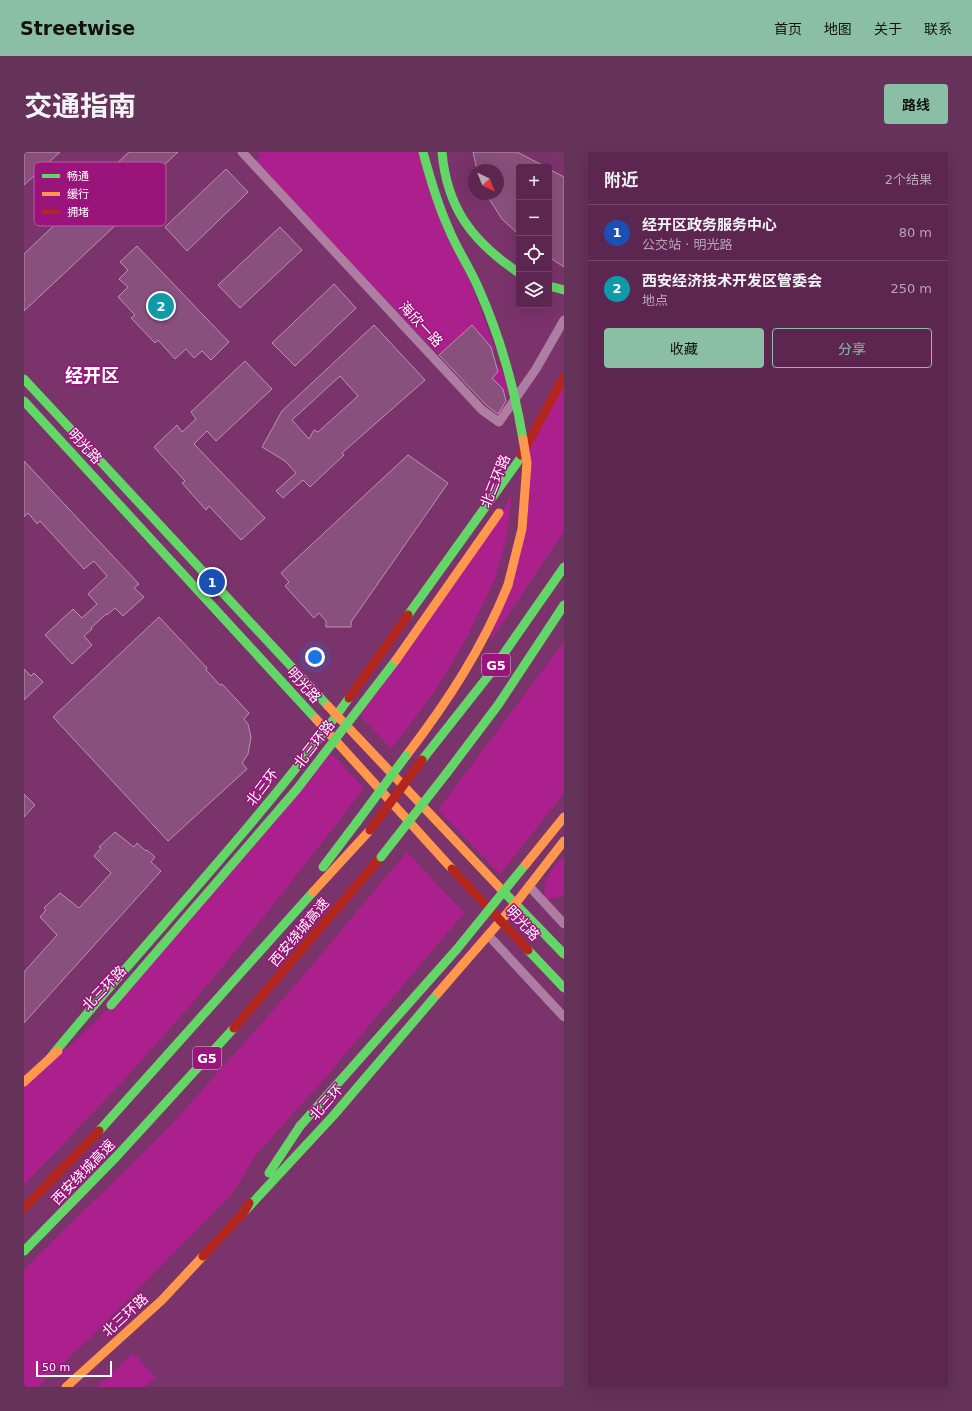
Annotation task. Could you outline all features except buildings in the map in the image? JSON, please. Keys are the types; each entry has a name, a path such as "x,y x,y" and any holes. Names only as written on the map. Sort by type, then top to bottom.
{"main road":[{"path":"267,943 438,714 463,675 487,635 508,585 522,529 527,463 516,400 501,344 478,286 448,228 432,186 423,152"},
{"path":"442,152 442,161 452,204 476,239 502,262 517,272"},
{"path":"552,287 564,290"},
{"name":"北三环路","path":"507,493 519,460 564,377"},
{"name":"明光路","path":"24,379 441,827 564,954"},
{"name":"明光路","path":"24,400 425,840 502,920 564,988"},
{"name":"北三环","path":"50,1058 103,993 243,834 326,730 336,714 467,535 519,460"},
{"name":"北三环路","path":"108,1007 297,789 384,676 501,510"},
{"name":"西安绕城高速","path":"24,1208 51,1182 147,1081 267,943 370,830 422,760 489,675 564,567"},
{"name":"西安绕城高速","path":"24,1251 168,1102 280,976 381,857 498,705 564,605"},
{"path":"539,644 564,612"},
{"name":"北三环路","path":"66,1387 162,1300 244,1212 300,1126 457,949 564,817"},
{"name":"北三环","path":"244,1212 333,1116 502,920 564,841"},
{"name":"北三环路","path":"24,1082 94,1019"}],"street":[{"name":"海欣一路","path":"242,152 482,410 499,422 536,369 564,320"},
{"path":"529,886 564,924"},
{"path":"488,936 564,1017"}],"shaded area":[{"path":"257,152 422,152 495,349 488,355 501,369 512,399 480,366 473,373 506,409 500,417 459,373 490,344 484,337 453,365 449,361 479,333 472,325 441,353 437,353 255,162 261,156"},
{"path":"564,384 564,531 489,643 523,540 530,441"},
{"path":"512,493 507,535 495,579 468,635 435,691 391,749 359,714 501,515"},
{"path":"564,642 564,793 500,874 438,810"},
{"path":"328,750 364,788 279,898 221,969 130,1073 24,1185 24,1083 72,1044 100,1017 163,948"},
{"path":"407,852 464,913 324,1079 255,1156 232,1194 92,1336 37,1387 24,1387 24,1270 170,1126 292,989"},
{"path":"564,855 564,895 546,900 545,886 548,876"},
{"path":"133,1353 155,1377 144,1387 97,1387"}],"traffic: fast":[{"path":"423,152 444,218 486,305 500,343 511,381 523,439"},
{"path":"442,152 450,191 456,207 465,222 488,249 518,272"},
{"path":"552,287 564,290"},
{"path":"24,379 328,706"},
{"path":"24,401 316,719"},
{"path":"408,615 519,460"},
{"path":"422,760 489,675 564,567"},
{"path":"446,774 498,705 564,605"},
{"path":"111,1005 297,789 396,660"},
{"path":"50,1058 241,836 278,791 349,698"},
{"path":"357,822 406,756"},
{"path":"381,857 446,774"},
{"path":"323,867 357,822"},
{"path":"300,1126 457,949 526,864"},
{"path":"501,889 564,954"},
{"path":"99,1131 313,892"},
{"path":"528,950 564,988"},
{"path":"244,1212 333,1116 438,993"},
{"path":"24,1251 117,1156 234,1028"},
{"path":"269,1173 300,1126"}],"traffic: slow":[{"path":"508,585 522,529 527,463 523,439"},
{"path":"396,660 499,513"},
{"path":"406,756 450,695 463,674 487,631 508,585"},
{"path":"328,706 501,889"},
{"path":"316,719 452,869"},
{"path":"526,864 564,817"},
{"path":"313,892 370,830"},
{"path":"438,993 516,903 564,841"},
{"path":"24,1082 58,1051"},
{"path":"66,1387 162,1300 203,1256"}],"traffic: jam":[{"path":"521,455 564,377"},
{"path":"349,698 408,615"},
{"path":"370,830 422,760"},
{"path":"234,1028 381,857"},
{"path":"452,869 528,950"},
{"path":"24,1208 99,1131"},
{"path":"203,1256 244,1212 249,1203"}],"place":[{"name":"西安经济技术开发区管委会","path":"161,306"},
{"name":"经开区政务服务中心","path":"212,582"}],"district":[{"name":"经开区","path":"92,375"}]}
